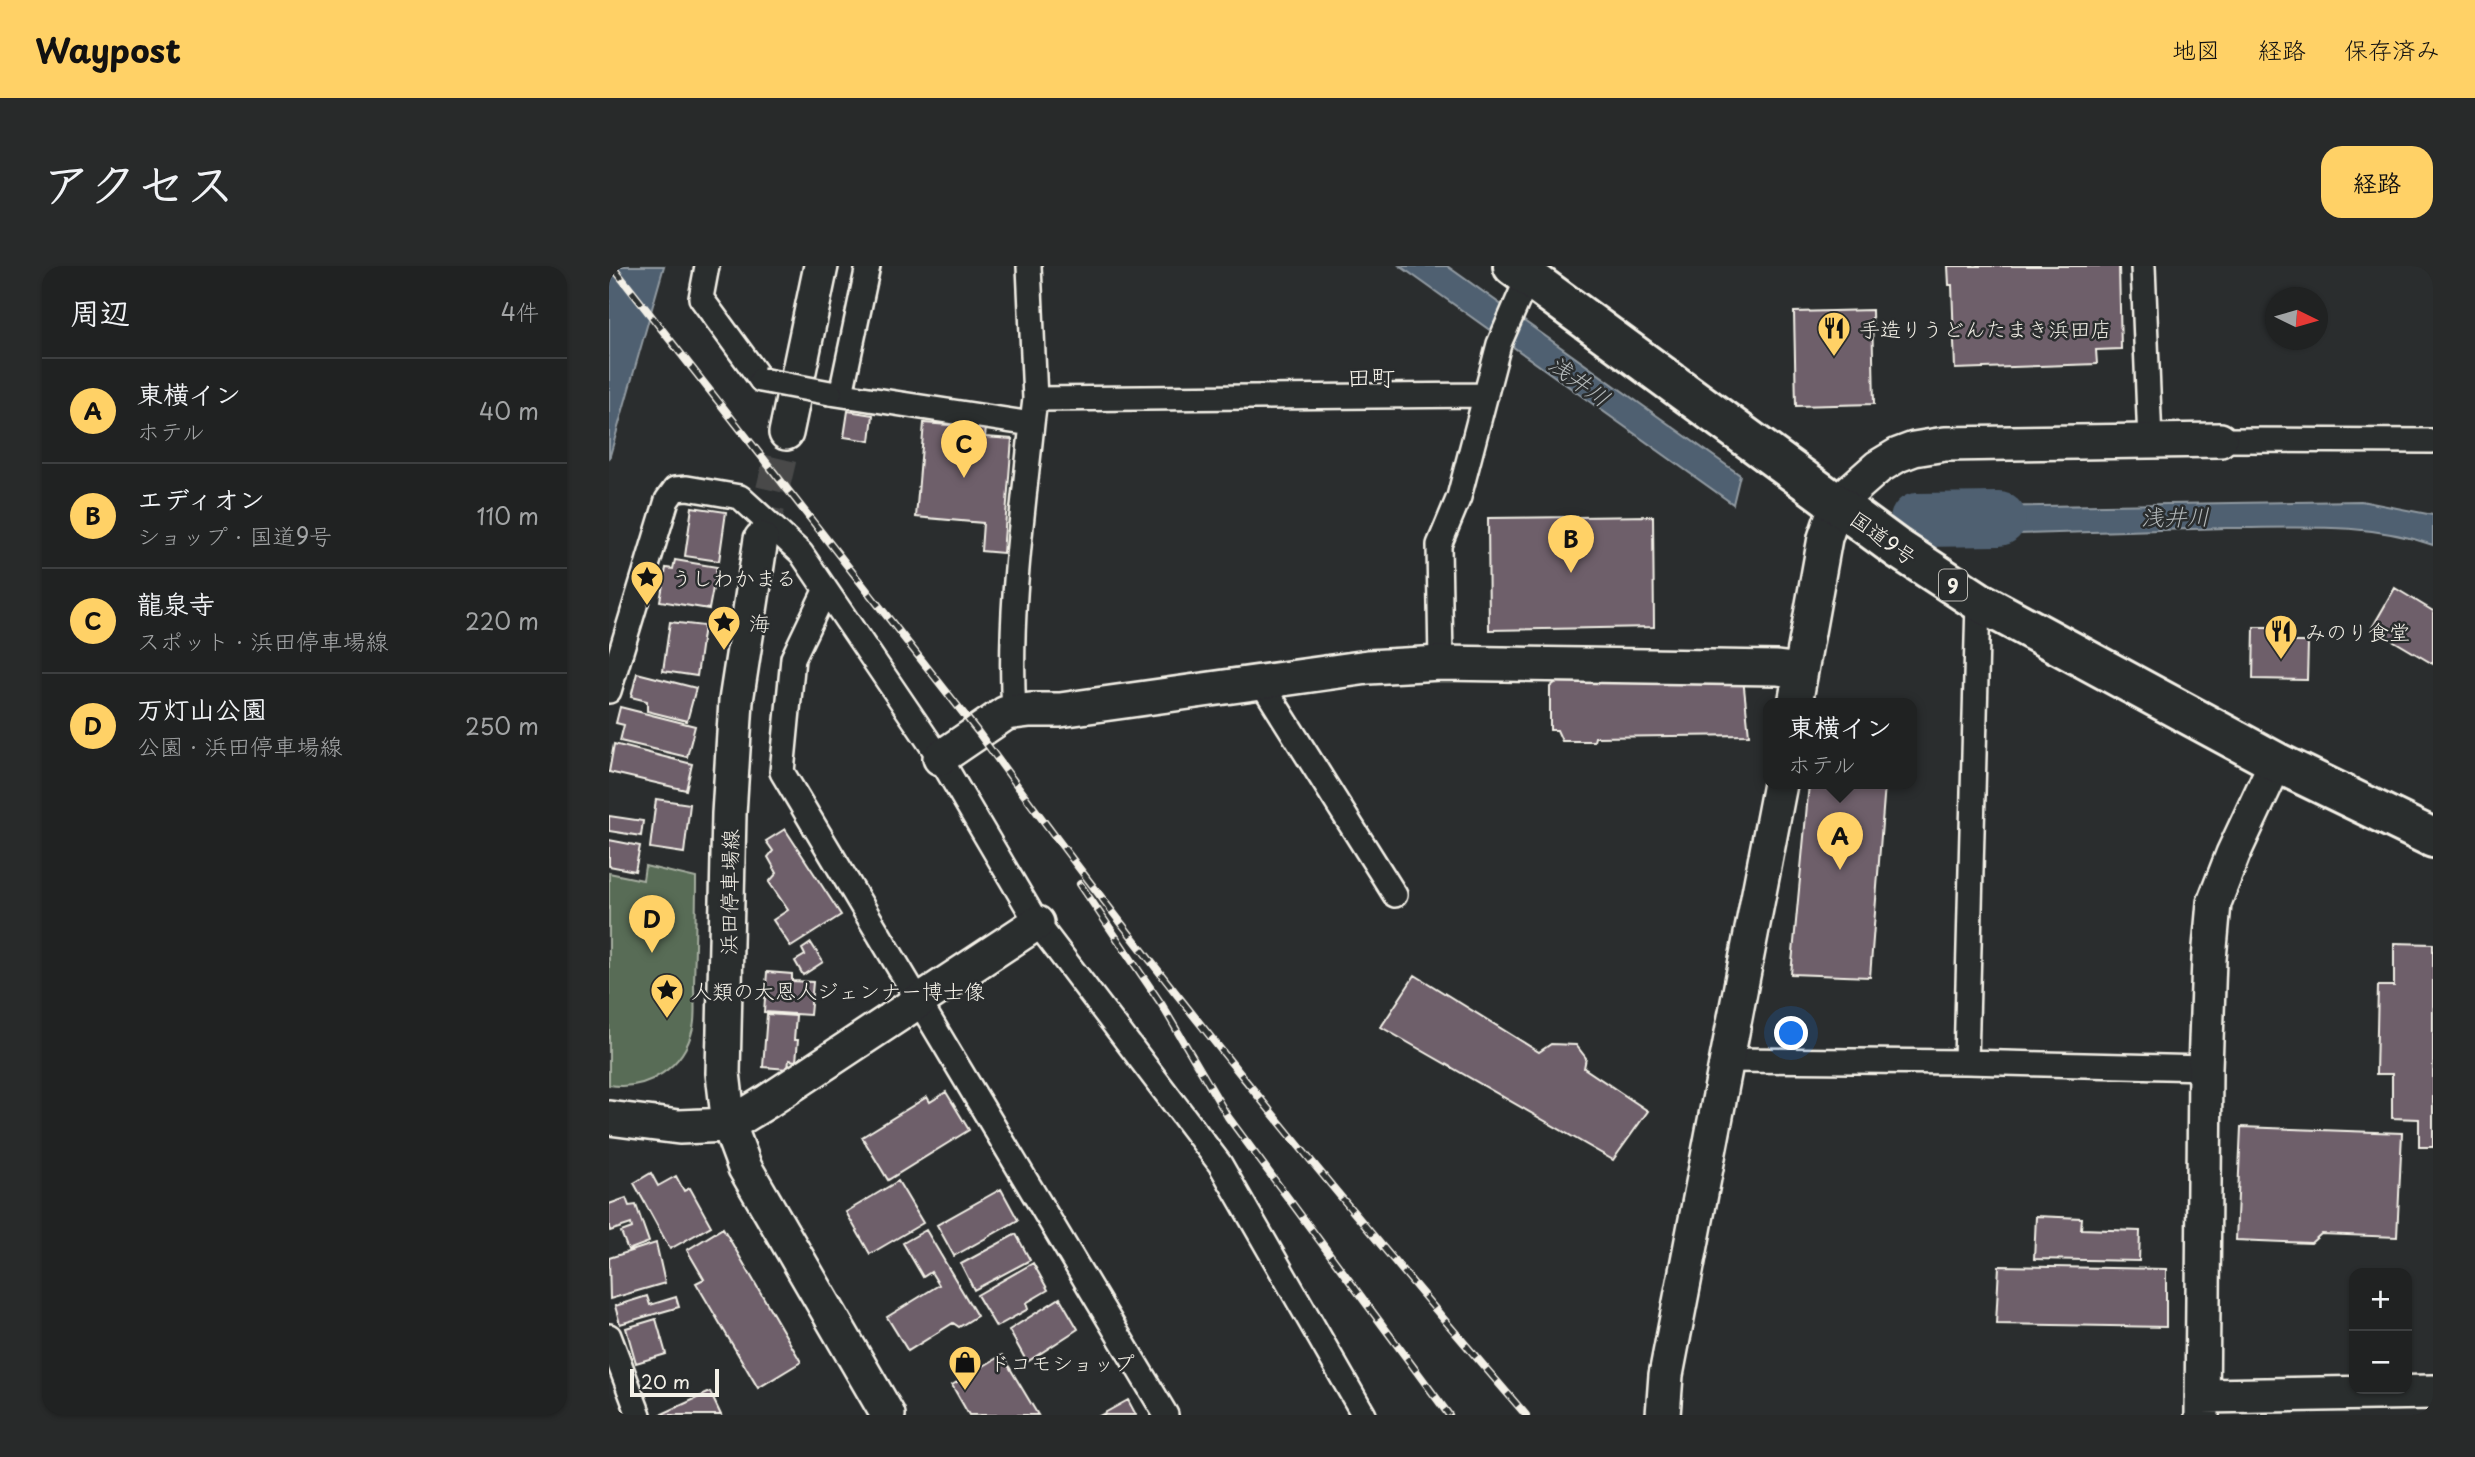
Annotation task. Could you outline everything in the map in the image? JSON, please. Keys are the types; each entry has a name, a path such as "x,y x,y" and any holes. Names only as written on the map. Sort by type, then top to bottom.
{"highway":[{"name":"国道9号","path":"1519,284 1837,503 1897,548 1978,601 2276,762 2433,838"}],"street":[{"path":"707,266 701,299 761,380 1032,424"},
{"path":"786,433 821,266"},
{"path":"835,393 867,266"},
{"path":"1014,712 1011,668 1016,575 1035,399 1029,266"},
{"path":"2143,266 2150,442"},
{"path":"1441,663 1439,545 1459,497 1499,344 1519,284"},
{"path":"1035,399 1486,395"},
{"path":"1796,698 1825,538 1837,503 1878,467 1914,449 1945,444 2220,440 2433,441"},
{"path":"609,691 613,660 667,500 675,489 687,488 740,497 801,553 940,758 1037,923 1220,1164 1364,1415"},
{"name":"浜田停車場線","path":"761,539 736,701 729,814 723,1073 729,1125 754,1186 888,1415"},
{"path":"825,591 793,658 782,772 1166,1415"},
{"path":"1966,1062 1978,601"},
{"path":"940,758 992,721 1014,712 1060,710 1368,667 1441,663 1777,668 1801,671"},
{"path":"1261,682 1395,895"},
{"path":"2276,762 2233,854 2214,903 2205,1069 2202,1406 2433,1391"},
{"path":"1663,1415 1666,1375 1779,789"},
{"path":"609,1118 679,1127 729,1125 1037,923"},
{"path":"1728,1060 1966,1062 2205,1069"},
{"path":"609,1336 639,1415"}],"green space":[{"path":"645,866 696,878 694,1023 682,1054 673,1065 650,1080 623,1086 609,1085 609,873 643,880"}],"water":[{"path":"609,266 664,266 609,459"},
{"path":"1400,266 1447,266 1740,475 1733,504"},
{"path":"2361,501 2433,515 2433,545 2383,533 2306,527 1951,536 1910,508"}],"building":[{"path":"1948,266 2119,266 2121,349 2096,350 2097,364 1955,369 1952,285 1949,285"},
{"name":"手造りうどんたまき浜田店","path":"1872,310 1874,404 1796,406 1794,312"},
{"path":"848,411 873,415 870,441 844,437"},
{"path":"924,423 986,428 985,437 1012,439 1003,553 981,551 983,523 916,517"},
{"path":"692,507 726,512 719,561 685,556"},
{"path":"1653,516 1654,627 1489,630 1488,518"},
{"path":"675,560 717,567 709,609 660,601 666,568 673,569"},
{"path":"2395,588 2433,611 2433,664 2372,628"},
{"path":"670,622 704,626 697,676 663,671"},
{"name":"みのり食堂","path":"2254,627 2289,627 2289,642 2308,642 2307,680 2253,679"},
{"path":"637,673 696,688 687,721 647,711 647,701 631,697"},
{"path":"1743,678 1749,735 1595,737 1594,741 1562,741 1557,730 1550,730 1550,687 1556,682"},
{"path":"620,707 695,726 687,757 620,741 624,725 616,723"},
{"path":"614,744 692,764 686,790 609,772"},
{"path":"1809,789 1885,789 1870,977 1791,974"},
{"path":"656,799 690,804 684,853 650,848"},
{"path":"609,816 643,821 641,836 609,831"},
{"path":"785,829 841,915 791,947 773,920 788,910 769,882 777,873 768,857 773,851 766,841"},
{"path":"609,840 640,846 635,871 609,866"},
{"path":"811,943 823,962 803,975 795,961 805,955 802,949"},
{"path":"2394,943 2433,944 2433,1147 2419,1147 2419,1119 2392,1118 2392,1074 2376,1074 2378,986 2394,986"},
{"path":"767,972 792,974 792,981 813,982 810,1015 764,1012"},
{"path":"1415,975 1539,1052 1551,1044 1576,1045 1586,1058 1584,1068 1648,1111 1613,1160 1381,1027"},
{"path":"767,1014 796,1016 796,1061 789,1060 788,1069 763,1067"},
{"path":"946,1092 969,1130 888,1180 862,1137 927,1097 930,1102"},
{"path":"2241,1127 2402,1133 2397,1237 2321,1234 2311,1243 2236,1240"},
{"path":"651,1173 658,1186 676,1176 684,1191 690,1188 711,1226 670,1249 634,1183"},
{"path":"898,1181 923,1223 870,1254 846,1212"},
{"path":"1001,1189 1018,1220 954,1256 937,1225"},
{"path":"626,1198 629,1206 636,1205 649,1242 628,1250 621,1232 632,1228 631,1224 610,1231 609,1227 609,1204"},
{"path":"2036,1216 2082,1218 2081,1229 2140,1231 2139,1261 2034,1259"},
{"path":"723,1228 801,1362 758,1388 696,1283 704,1279 687,1250"},
{"path":"926,1230 977,1316 959,1327 953,1323 908,1351 887,1317 939,1285 931,1272 923,1277 903,1243"},
{"path":"1016,1234 1030,1260 974,1290 961,1264"},
{"path":"656,1243 665,1283 610,1299 609,1258"},
{"path":"1033,1263 1048,1290 1026,1303 1028,1309 996,1327 977,1295"},
{"path":"1999,1266 2166,1269 2166,1327 1996,1324"},
{"path":"647,1296 650,1305 676,1297 679,1307 620,1324 615,1306"},
{"path":"1060,1298 1078,1329 1027,1362 1009,1330"},
{"path":"656,1319 666,1354 636,1363 626,1328"},
{"path":"1002,1355 1038,1415 969,1415 952,1385"},
{"path":"710,1392 721,1415 660,1415"},
{"path":"1128,1400 1136,1415 1101,1415"}],"waterway":[{"name":"浅井川","path":"1917,520 1999,519"}],"tunnel":[{"path":"761,539 786,433"}],"railway":[{"path":"612,266 978,732 1176,994 1314,1164 1526,1415"},
{"path":"1080,884 1162,1005 1228,1117 1449,1415"}],"place":[{"name":"手造りうどんたまき浜田店","path":"1834,358"},
{"name":"龍泉寺","path":"964,478"},
{"name":"エディオン","path":"1571,573"},
{"name":"うしわかまる","path":"647,607"},
{"name":"海","path":"724,652"},
{"name":"みのり食堂","path":"2281,661"},
{"name":"東横イン","path":"1840,870"},
{"name":"万灯山公園","path":"652,953"},
{"name":"人類の大恩人ジェンナー博士像","path":"667,1020"},
{"name":"ドコモショップ","path":"965,1392"}],"district":[{"name":"田町","path":"1371,376"}]}
